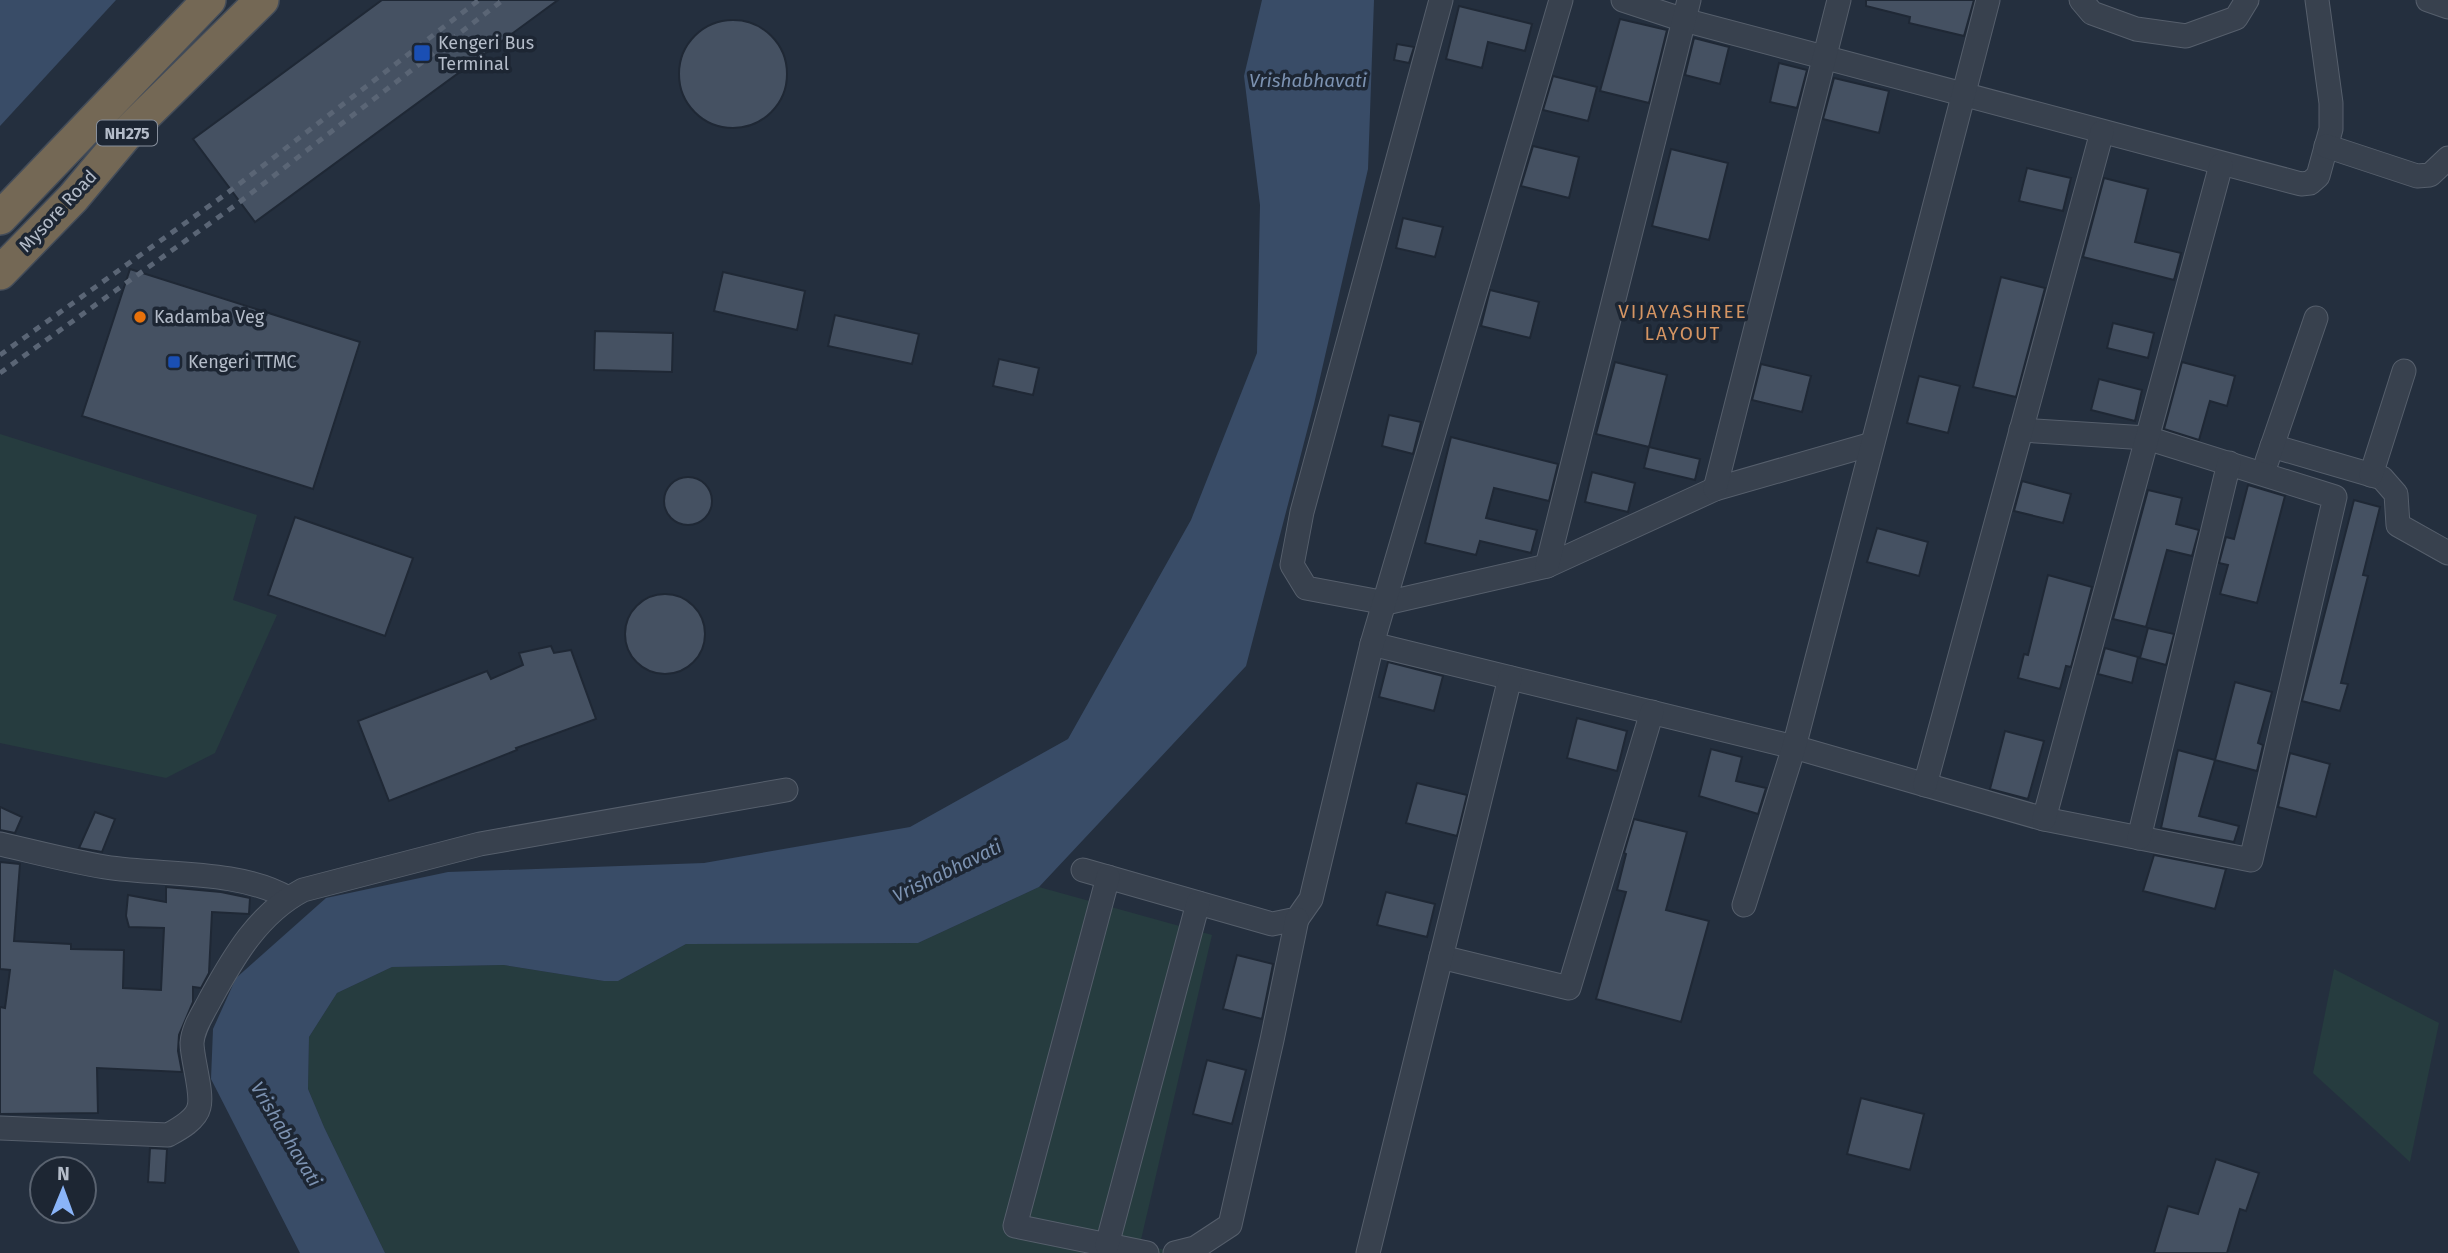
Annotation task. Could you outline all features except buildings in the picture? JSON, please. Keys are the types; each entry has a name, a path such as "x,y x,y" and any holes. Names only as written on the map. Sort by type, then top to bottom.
{"highway":[{"name":"NH275","path":"0,218 209,0"},
{"name":"Mysore Road","path":"0,273 73,198 129,131 262,0"}],"street":[{"path":"1441,0 1305,498 1292,565 1306,588 1386,603 1547,566 1715,489 1872,444"},
{"path":"1185,1251 1230,1225 1297,919 1311,898 1373,644 1561,0"},
{"path":"1623,0 1686,10 1824,57 2221,165 2301,184 2310,183 2318,176 2331,130 2331,103 2316,0"},
{"path":"1715,489 1839,0"},
{"path":"1744,905 1794,747 1988,0"},
{"path":"2081,0 2092,13 2136,29 2186,36 2236,18 2247,0"},
{"path":"2428,0 2448,7"},
{"path":"1547,566 1686,10"},
{"path":"1925,785 2102,132"},
{"path":"2326,146 2417,176 2430,175 2448,158"},
{"path":"2044,819 2221,165"},
{"path":"2263,474 2316,318"},
{"path":"2371,475 2404,371"},
{"path":"1373,644 1794,747 2044,819 2251,860 2335,497 2147,438 2021,430"},
{"path":"2272,446 2382,478 2394,490 2398,524 2448,553"},
{"path":"2139,838 2229,463"},
{"path":"1368,1253 1510,678"},
{"path":"1441,957 1569,988 1652,712"},
{"path":"0,1128 168,1135 181,1128 200,1106 192,1042 197,1024 235,953 246,938 288,898 303,890 480,844 786,790"},
{"path":"0,844 107,867 163,871 252,883 272,889 288,898"},
{"path":"1083,870 1272,924 1297,919"},
{"path":"1108,877 1015,1226 1147,1253"},
{"path":"1107,1245 1198,903"},
{"path":"1185,1251 1222,1253"}],"green space":[{"path":"0,434 257,515 233,600 277,615 215,753 166,778 0,743"},
{"path":"1039,887 1212,935 1140,1244 1178,1253 385,1253 308,1089 309,1037 337,993 392,967 504,965 618,981 686,944 918,943"},
{"path":"2334,969 2439,1023 2410,1162 2313,1073"}],"water":[{"path":"0,0 116,0 0,126"},
{"name":"Vrishabhavati","path":"1262,0 1374,0 1368,169 1314,404 1246,666 1039,887 918,943 686,944 618,981 504,965 392,967 337,993 309,1037 308,1089 385,1253 300,1253 211,1079 213,1029 236,978 326,898 448,872 704,863 910,827 1068,739 1191,520 1257,353 1260,205 1244,76"}],"railway":[{"path":"0,355 226,194 479,0"},
{"path":"0,373 237,204 503,0"}],"place":[{"name":"Kengeri Bus Terminal","path":"422,53"},
{"name":"Kadamba Veg","path":"140,317"},
{"name":"Kengeri TTMC","path":"174,362"}],"district":[{"name":"VIJAYASHREE LAYOUT","path":"1683,322"}]}
